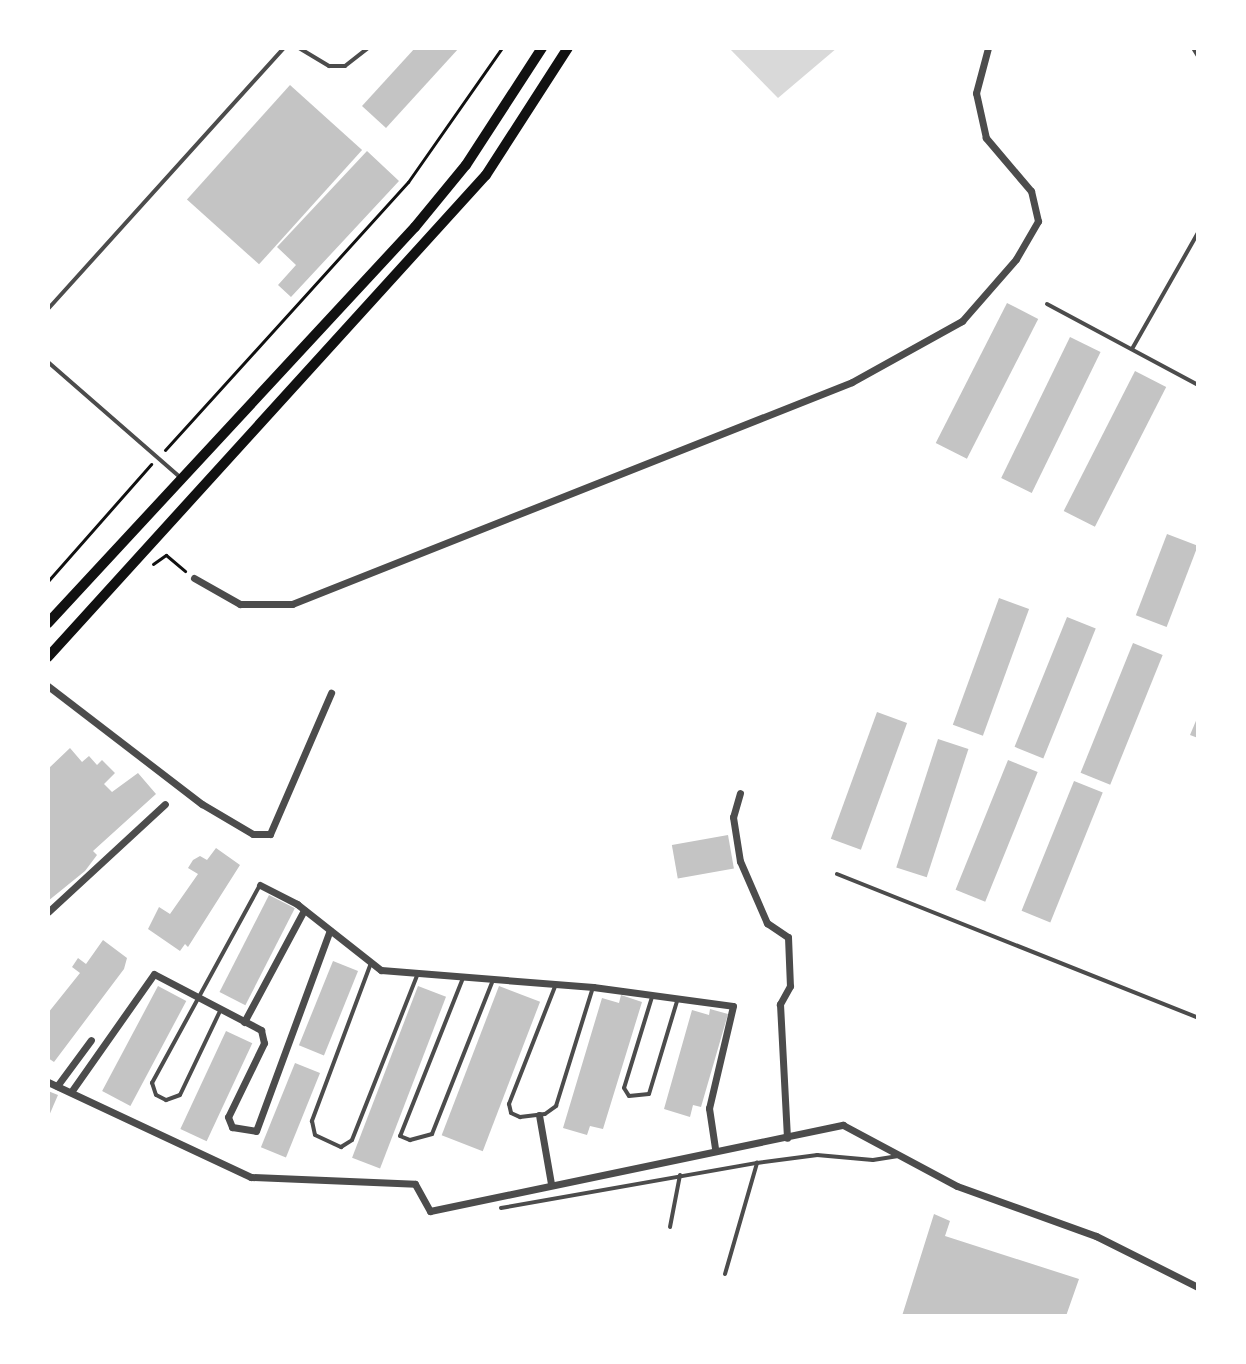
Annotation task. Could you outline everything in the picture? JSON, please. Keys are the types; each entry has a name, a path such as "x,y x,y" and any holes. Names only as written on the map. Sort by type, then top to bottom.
{"main road":[{"path":"48,623 415,227 466,165 542,48"},
{"path":"48,657 486,175 568,48"}],"street":[{"path":"194,578 240,604 292,604 852,382 962,321 1016,259 1038,221 1031,191 986,138 976,93 988,48"},
{"path":"48,686 202,804 253,834 270,834 331,693"},
{"path":"740,793 733,817 740,861 767,923 788,937 790,986 780,1004 779,1040 787,1138"},
{"path":"48,912 165,804"},
{"path":"260,885 304,910 381,970 417,976 593,987 733,1006 709,1108 715,1148"},
{"path":"244,1022 304,910"},
{"path":"71,1092 154,974 261,1030 264,1043 228,1123 251,1133 330,930"},
{"path":"57,1086 91,1040"},
{"path":"81,1054 92,1063"},
{"path":"48,1082 251,1177 415,1184 430,1211 715,1148 787,1138 843,1125 957,1186 1096,1236 1198,1287"},
{"path":"539,1115 551,1184"}],"lane":[{"path":"48,309 284,48"},
{"path":"299,48 329,66 345,66 368,48"},
{"path":"1193,48 1198,56"},
{"path":"1132,350 1198,233"},
{"path":"1047,304 1198,385"},
{"path":"48,362 182,479"},
{"path":"837,874 1198,1018"},
{"path":"221,1009 180,1095 166,1100 156,1095 152,1083 260,885"},
{"path":"371,963 312,1121 315,1135 341,1147 352,1140 417,976"},
{"path":"463,978 400,1136 410,1140 432,1134 493,980"},
{"path":"556,984 509,1104 511,1113 520,1117 539,1115 556,1106 593,987"},
{"path":"653,995 624,1088 629,1096 649,1094 678,998"},
{"path":"501,1208 680,1175 817,1155 873,1160 897,1156"},
{"path":"725,1274 757,1163"},
{"path":"670,1227 680,1175"}],"path":[{"path":"48,581 408,182 502,48"},
{"path":"166,555 194,578"}],"shaded area":[{"path":"729,48 837,48 778,98"}],"building":[{"path":"415,48 459,48 386,128 362,106"},
{"path":"290,85 362,150 259,264 187,199"},
{"path":"367,151 399,181 291,297 278,285 296,265 277,247"},
{"path":"1007,303 1038,319 967,459 936,443"},
{"path":"1070,337 1101,352 1032,493 1001,478"},
{"path":"1135,371 1166,387 1095,527 1064,511"},
{"path":"1167,534 1198,546 1167,627 1136,615"},
{"path":"999,598 1029,609 983,736 953,725"},
{"path":"1067,617 1096,629 1043,758 1015,747"},
{"path":"1133,643 1163,655 1110,785 1081,773"},
{"path":"877,712 907,723 861,850 831,839"},
{"path":"1198,716 1198,738 1190,735"},
{"path":"938,739 968,749 927,877 896,867"},
{"path":"70,748 82,762 89,756 97,765 102,760 115,773 104,784 112,792 138,773 156,794 93,851 97,855 85,871 48,901 48,769"},
{"path":"1008,760 1038,772 985,902 956,890"},
{"path":"1074,781 1103,793 1050,922 1022,911"},
{"path":"728,835 734,868 678,878 672,845"},
{"path":"216,848 240,865 188,947 185,944 180,951 148,929 159,907 170,914 198,874 188,868 193,860 200,856 207,860"},
{"path":"269,895 295,908 245,1005 220,992"},
{"path":"103,940 127,958 124,969 54,1062 48,1058 48,1013 80,973 72,967 78,958 86,964"},
{"path":"333,961 358,971 324,1055 299,1045"},
{"path":"158,986 186,1001 130,1106 102,1091"},
{"path":"418,986 446,997 380,1169 352,1158"},
{"path":"499,986 540,1002 483,1151 442,1135"},
{"path":"621,995 642,1002 603,1129 590,1126 587,1135 563,1128 602,998 619,1003"},
{"path":"710,1009 728,1014 701,1107 693,1105 690,1117 664,1109 692,1010 709,1015"},
{"path":"226,1031 252,1043 207,1141 180,1129"},
{"path":"295,1063 320,1073 286,1157 261,1147"},
{"path":"48,1091 58,1095 48,1118"},
{"path":"934,1214 950,1221 945,1236 1079,1279 1066,1316 902,1316"}]}
